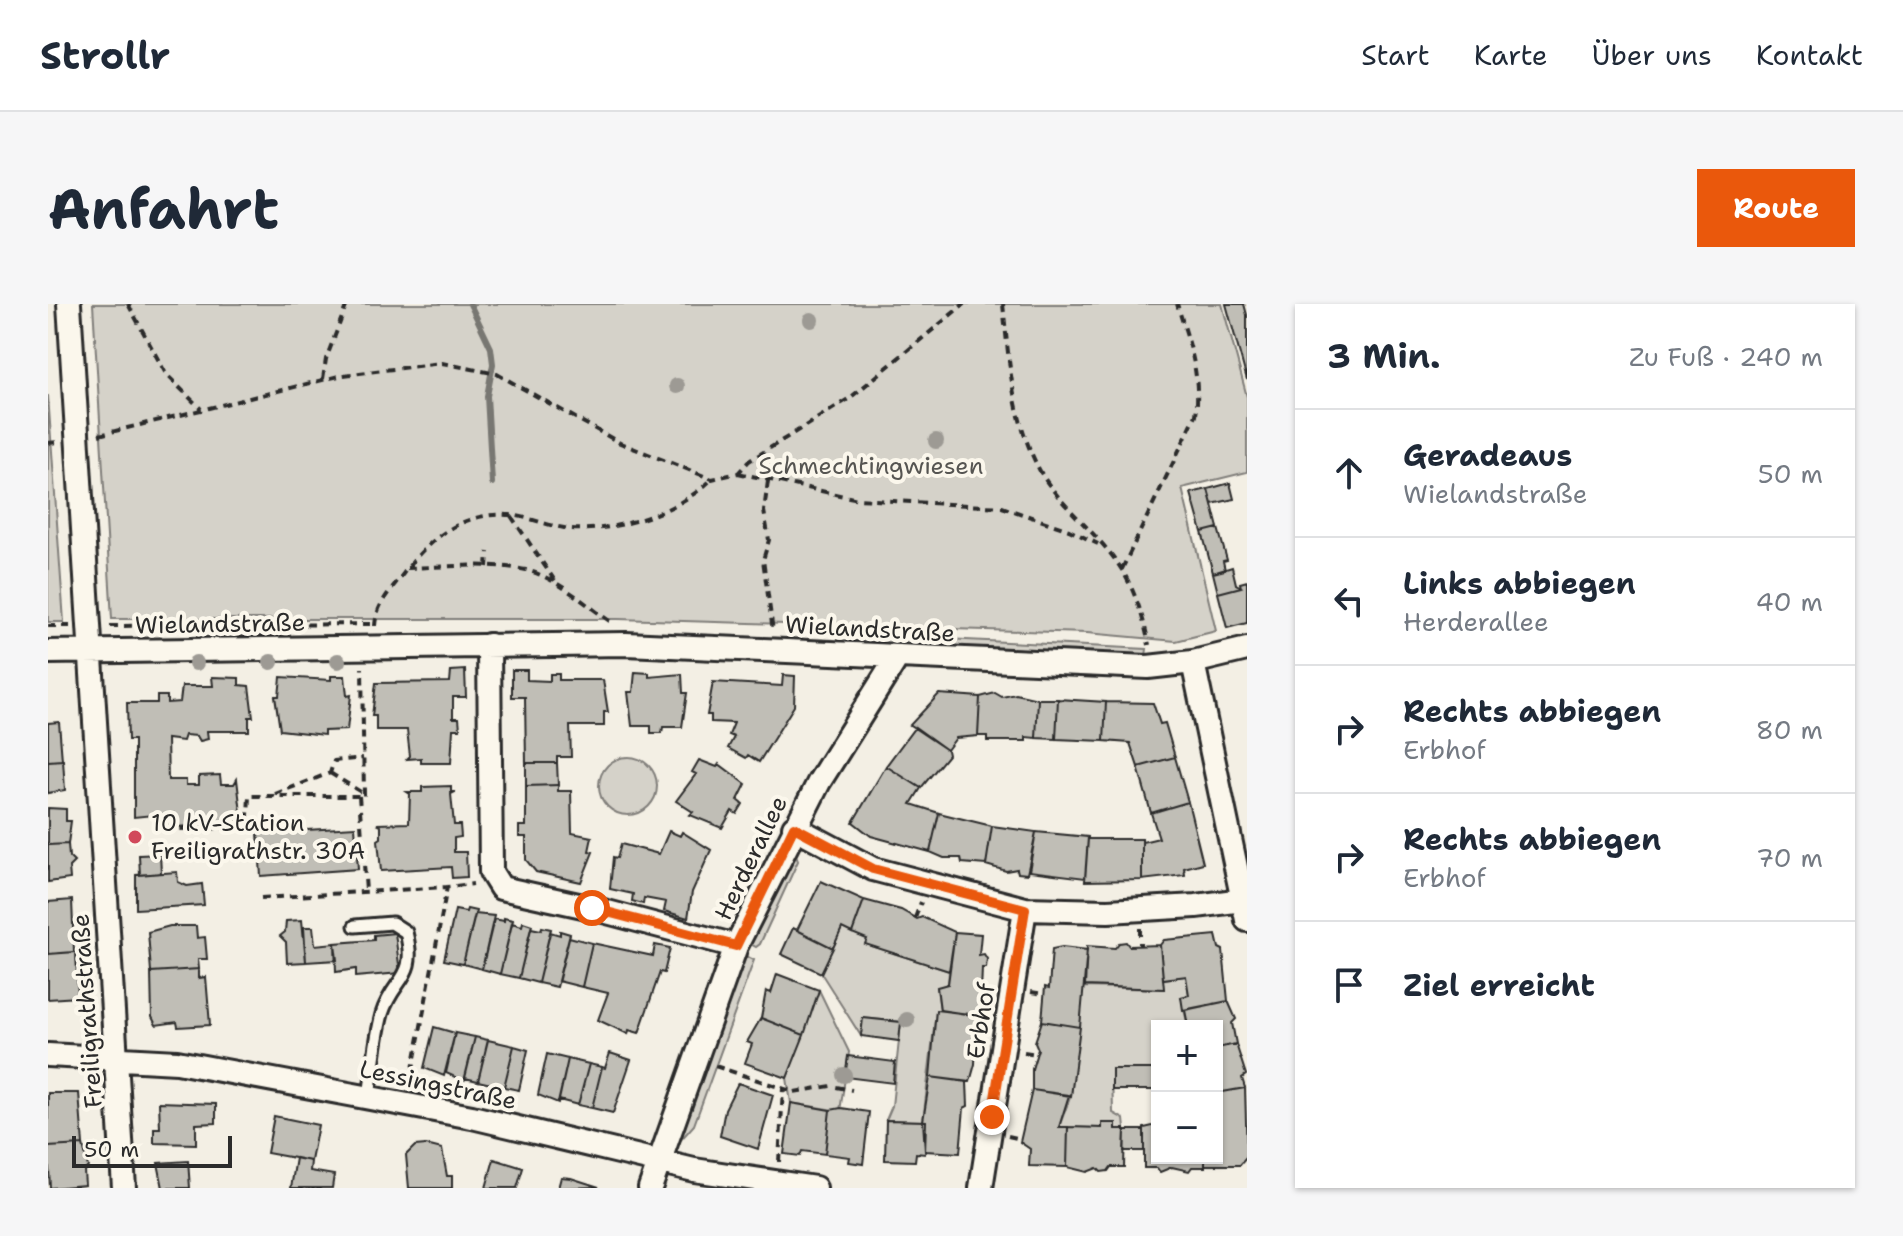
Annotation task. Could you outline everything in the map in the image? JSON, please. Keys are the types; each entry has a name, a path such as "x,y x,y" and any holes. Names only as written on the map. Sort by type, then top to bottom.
{"street":[{"name":"Freiligrathstraße","path":"69,304 124,1188"},
{"name":"Wielandstraße","path":"48,652 626,644 1148,667 1193,662 1247,649"},
{"path":"489,645 491,872 501,888 736,946"},
{"name":"Herderallee","path":"650,1188 736,946 794,827 898,656"},
{"path":"794,827 873,869 1025,909 1245,910 1193,662"},
{"name":"Erbhof","path":"981,1188 1025,909"},
{"name":"Lessingstraße","path":"48,1055 177,1062 406,1104 694,1170 815,1188"}],"lane":[{"path":"355,926 392,923 406,932 411,952 409,969 387,1001 382,1016 369,1097"}],"path":[{"path":"128,304 166,374 201,409"},
{"path":"323,379 326,359 347,304"},
{"path":"738,473 749,461 850,398 964,304"},
{"path":"1003,304 1010,377 1021,431 1042,473 1122,569 1143,618 1150,647 1148,667"},
{"path":"1122,569 1196,415 1200,388 1196,364 1177,304"},
{"path":"77,441 323,379 442,363 491,372 620,443 712,479"},
{"path":"375,624 376,610 407,568 427,545 467,518 511,515 566,529 596,528 665,508 696,495 712,479 738,473 858,499 1002,507 1069,530 1100,545"},
{"path":"768,481 764,511 769,540 763,560 773,630"},
{"path":"511,515 557,583"},
{"path":"487,567 488,552"},
{"path":"407,568 487,567 527,571 557,583 614,624 626,644"},
{"path":"362,668 361,795 366,891"},
{"path":"330,773 334,761 363,758"},
{"path":"330,773 361,795"},
{"path":"272,795 330,773"},
{"path":"168,825 172,829 237,829 246,822 249,796 361,795"},
{"path":"261,898 447,887 495,880"},
{"path":"406,1104 447,887"},
{"path":"694,1058 794,1092 831,1086 852,1090"},
{"path":"778,1165 783,1088"}],"green space":[{"name":"Schmechtingwiesen","path":"93,304 1222,304 1247,397 1247,472 1182,488 1216,631 1176,641 1087,633 618,619 112,619"},
{"path":"48,395 64,622 48,622"},
{"path":"885,636 1147,649 1146,656 881,644"},
{"path":"628,757 649,765 657,786 649,807 628,815 607,807 599,786 607,765"},
{"path":"794,850 798,861 756,947 749,943"},
{"path":"842,928 867,939 866,944 949,971 948,984 937,988 940,1010 936,1011 923,1121 886,1120 892,1106 901,1022 863,1018 861,1036 821,973"},
{"path":"744,955 754,960 694,1125 679,1142 677,1141"},
{"path":"1186,976 1189,995 1181,997 1187,1020 1151,1020 1151,1069 1112,1069 1113,1113 1124,1119 1125,1129 1116,1129 1115,1123 1102,1123 1102,1128 1059,1127 1071,1095 1083,987 1163,989 1163,979"},
{"path":"819,990 849,1052 840,1111 791,1103 787,1078"}],"building":[{"path":"1226,304 1244,304 1247,315 1247,380"},
{"path":"1230,483 1234,499 1212,504 1208,489"},
{"path":"1208,489 1218,528 1202,532 1191,493"},
{"path":"1218,528 1227,560 1223,561 1225,570 1213,573 1202,532"},
{"path":"1232,567 1236,584 1241,587 1218,593 1213,573"},
{"path":"1247,581 1247,623 1227,628 1218,593 1241,587 1240,583"},
{"path":"465,670 466,697 453,697 453,718 459,718 460,729 453,729 451,763 421,763 421,758 407,759 410,756 407,730 376,730 376,716 372,716 376,683 450,682 451,671"},
{"path":"512,670 527,670 527,680 550,681 550,674 559,674 559,680 603,680 608,712 604,712 604,726 570,726 571,757 557,757 557,763 526,763 525,697 512,697"},
{"path":"635,672 649,673 649,677 682,674 683,693 687,693 682,727 663,727 662,733 651,733 651,726 632,726 628,692 633,692"},
{"path":"783,675 795,676 794,706 759,762 728,748 734,737 729,735 734,723 711,722 711,715 707,715 713,682 782,686"},
{"path":"331,676 345,676 347,696 351,695 347,730 324,731 324,735 280,730 275,696 279,696 281,677 331,680"},
{"path":"212,677 239,678 239,685 249,686 253,717 249,717 249,731 207,731 208,739 200,741 197,736 185,735 183,741 167,739 168,780 186,780 186,785 199,785 199,776 220,775 221,784 234,784 237,779 241,813 237,813 237,824 173,827 173,813 134,817 134,740 128,740 127,703 157,703 157,696 167,696 167,703 180,702 182,686 213,686"},
{"path":"995,693 1002,697 1016,694 1038,699 1036,738 987,741 987,736 978,736 980,697"},
{"path":"939,694 980,697 978,736 956,738 947,750 910,725"},
{"path":"1038,699 1058,699 1056,739 1036,738"},
{"path":"1058,699 1106,702 1104,741 1056,739"},
{"path":"1106,702 1153,703 1160,724 1165,723 1175,757 1138,767 1130,743 1104,741"},
{"path":"59,722 62,760 48,761 48,723"},
{"path":"915,727 947,750 948,755 921,788 886,766"},
{"path":"1175,757 1188,802 1151,813 1138,767"},
{"path":"63,760 65,790 48,793 48,761"},
{"path":"699,760 717,767 719,764 746,784 738,800 743,804 737,814 732,811 722,828 690,815 693,812 676,801 696,774 692,772"},
{"path":"526,763 557,763 558,785 526,786"},
{"path":"886,766 921,788 911,804 939,813 930,852 871,836 853,822"},
{"path":"558,785 558,791 571,791 572,833 592,837 589,851 593,852 581,882 536,872 526,860 526,837 519,837 519,826 526,826 526,786"},
{"path":"451,786 451,792 455,792 451,794 454,825 460,825 461,837 454,838 454,852 466,852 467,877 452,878 451,867 381,871 378,840 381,838 381,826 377,824 409,823 410,794 407,792 422,792 422,787"},
{"path":"1188,802 1203,863 1184,868 1185,875 1142,880 1142,842 1159,838 1151,813"},
{"path":"48,808 66,809 66,821 71,821 68,844 48,845"},
{"path":"939,813 992,826 986,865 962,863 961,858 944,858 930,852"},
{"path":"992,826 1036,832 1027,874 1018,873 1017,869 1006,871 986,865"},
{"path":"355,827 358,869 261,876 258,833"},
{"path":"669,831 680,836 682,832 711,850 692,892 688,918 664,911 666,902 644,898 643,904 632,901 633,894 610,889 613,857 617,858 621,844 659,854"},
{"path":"1036,832 1088,837 1085,878 1029,871"},
{"path":"1088,839 1142,839 1142,880 1085,881"},
{"path":"68,844 69,857 74,862 69,867 70,879 48,882 48,845"},
{"path":"160,854 161,873 140,875 139,855"},
{"path":"177,872 178,882 187,886 202,884 204,905 136,909 136,875"},
{"path":"821,881 864,900 852,933 842,928 833,948 797,930"},
{"path":"72,900 74,952 48,954 48,902"},
{"path":"864,900 901,910 917,919 922,917 955,932 949,971 865,944 867,939 852,933"},
{"path":"467,909 476,911 463,964 444,960 455,910 466,912"},
{"path":"475,914 494,916 482,969 463,964"},
{"path":"504,918 513,920 500,974 482,969 494,919 504,921"},
{"path":"302,920 306,962 287,963 286,942 280,936 285,932 286,921"},
{"path":"523,922 532,925 519,978 500,974 512,923 522,926"},
{"path":"170,926 196,926 197,938 205,937 207,959 198,959 199,969 151,972 148,932"},
{"path":"304,927 313,927 315,945 335,943 337,960 306,962"},
{"path":"542,927 551,929 538,983 519,978 531,928 541,930"},
{"path":"793,928 833,948 821,973 781,954"},
{"path":"560,931 570,934 557,987 538,983 550,932 560,935"},
{"path":"955,932 981,934 979,955 984,954 987,959 986,968 982,968 980,1016 940,1010 937,987 948,984"},
{"path":"395,933 400,973 356,977 356,969 336,972 335,943 374,940 374,935"},
{"path":"1216,935 1219,948 1223,950 1228,1001 1183,1010 1181,997 1189,995 1186,976 1163,979 1160,945 1164,940"},
{"path":"569,937 592,943 582,987 558,981"},
{"path":"1126,942 1129,946 1160,945 1164,989 1085,986 1087,946 1115,948 1119,943"},
{"path":"592,943 653,956 655,945 670,948 664,973 660,972 639,1033 629,1030 628,1034 598,1020 608,993 582,987"},
{"path":"1052,949 1087,950 1080,1027 1042,1021"},
{"path":"76,952 78,997 48,999 48,954"},
{"path":"199,969 199,978 206,977 210,1025 178,1027 177,1022 156,1025 152,1017 151,972"},
{"path":"777,974 819,990 804,1035 761,1018 766,991 771,993"},
{"path":"1228,1001 1236,1019 1232,1023 1236,1044 1223,1047 1223,1020 1187,1020 1185,1010"},
{"path":"936,1010 977,1015 975,1064 970,1082 930,1077"},
{"path":"761,1018 804,1035 787,1078 745,1063 752,1044 747,1042"},
{"path":"863,1018 901,1022 899,1041 861,1036"},
{"path":"1042,1021 1080,1027 1071,1096 1032,1090 1032,1069 1038,1049 1035,1042"},
{"path":"434,1027 455,1033 444,1076 424,1068"},
{"path":"455,1033 475,1037 464,1081 446,1073"},
{"path":"475,1037 488,1040 478,1081 465,1078"},
{"path":"488,1040 514,1046 504,1087 478,1081"},
{"path":"1236,1044 1246,1075 1242,1078 1245,1088 1223,1092 1223,1047"},
{"path":"514,1046 528,1050 519,1090 504,1087"},
{"path":"610,1053 631,1060 613,1113 592,1108 602,1067 605,1068"},
{"path":"547,1054 568,1059 558,1103 538,1095"},
{"path":"848,1056 895,1062 893,1083 845,1077"},
{"path":"568,1059 589,1064 578,1105 559,1100"},
{"path":"589,1064 602,1067 592,1108 578,1105"},
{"path":"1112,1069 1151,1069 1151,1090 1112,1090"},
{"path":"930,1077 967,1082 968,1106 964,1108 960,1153 925,1151 923,1121"},
{"path":"738,1083 773,1095 758,1149 720,1136 725,1109"},
{"path":"1245,1088 1247,1157 1240,1165 1205,1165 1223,1164 1223,1092"},
{"path":"1032,1090 1069,1095 1059,1127 1068,1127 1067,1167 1029,1166 1030,1149 1020,1142"},
{"path":"48,1093 79,1093 83,1145 48,1147"},
{"path":"159,1102 216,1104 216,1123 196,1124 196,1144 154,1143 154,1128 160,1128"},
{"path":"791,1103 830,1110 825,1154 802,1151 800,1156 784,1154"},
{"path":"841,1108 869,1112 863,1164 849,1162 850,1157 825,1154 830,1110"},
{"path":"274,1116 318,1125 311,1161 267,1153"},
{"path":"886,1120 926,1121 925,1154 916,1153 915,1161 885,1160"},
{"path":"1102,1123 1116,1123 1116,1129 1125,1129 1124,1167 1111,1167 1101,1172 1097,1168 1087,1172 1067,1167 1068,1127 1102,1128"},
{"path":"1151,1126 1151,1164 1205,1164 1205,1167 1192,1167 1189,1171 1172,1167 1160,1172 1157,1168 1144,1168 1144,1128"},
{"path":"1125,1130 1144,1130 1144,1151 1124,1151"},
{"path":"83,1145 88,1167 84,1171 85,1185 50,1188 48,1147"},
{"path":"415,1146 442,1149 447,1176 452,1176 452,1188 409,1188 406,1155"},
{"path":"296,1158 311,1161 310,1171 334,1175 332,1188 291,1188"},
{"path":"494,1159 523,1168 517,1188 486,1188"},
{"path":"188,1161 190,1188 163,1188 158,1163"},
{"path":"561,1177 571,1178 599,1187 558,1188"}],"waterway":[{"path":"470,304 491,348 493,364 487,396 492,483"}],"place":[{"name":"10 kV-Station Freiligrathstr. 30A","path":"135,837"}],"route":[{"path":"592,908 736,946 794,827 873,869 1025,909 992,1117"}]}
